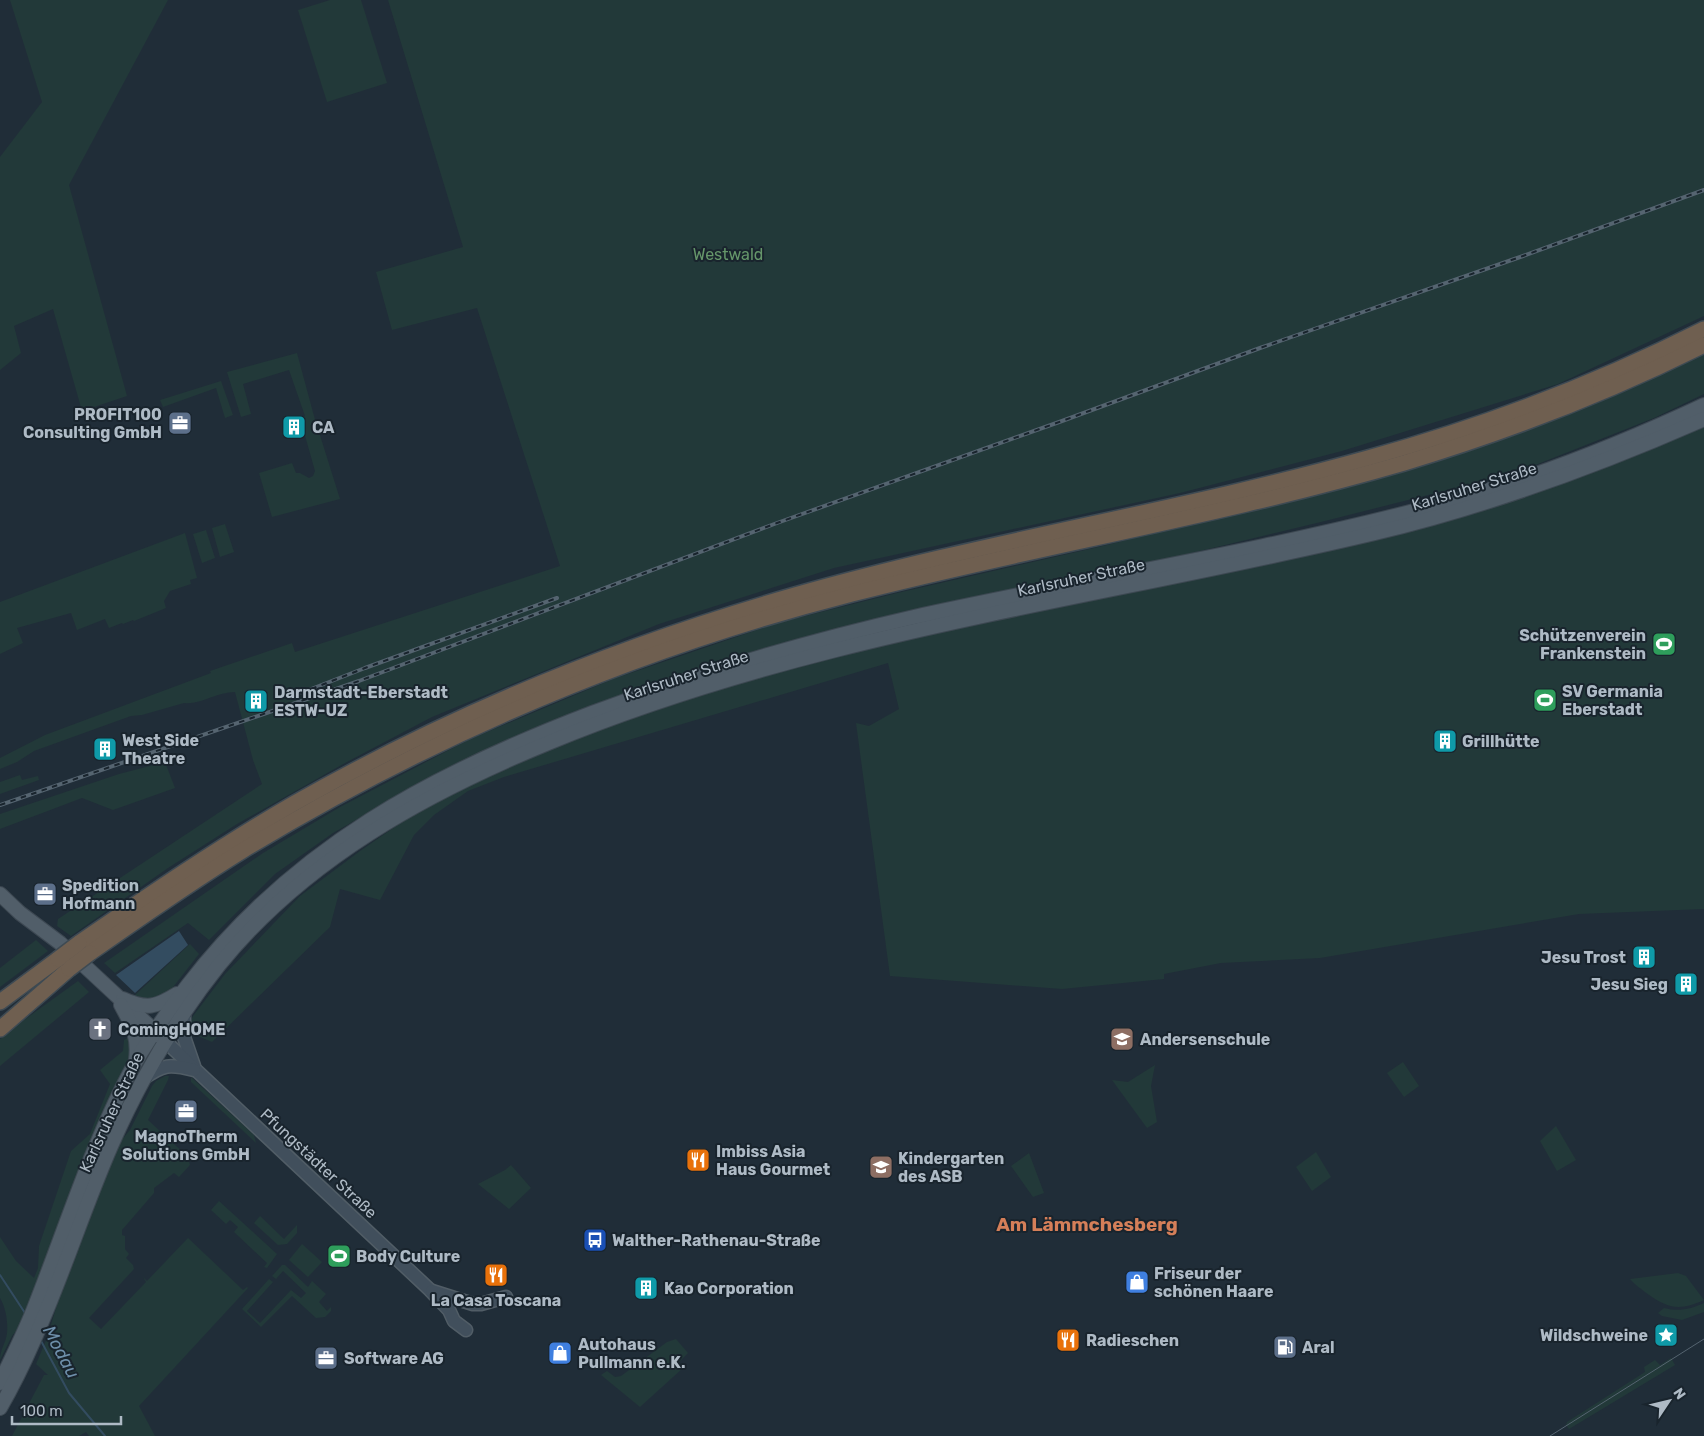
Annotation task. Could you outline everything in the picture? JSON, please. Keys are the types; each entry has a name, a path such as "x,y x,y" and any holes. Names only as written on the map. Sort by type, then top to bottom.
{"highway":[{"path":"1301,483 1519,410 1605,376 1704,329"},
{"path":"0,1019 64,964 204,858 293,804 356,770 482,708 611,655 706,622 849,581 1301,483 1407,462 1518,425 1604,392 1704,345"},
{"path":"0,1002 64,964"},
{"path":"0,1029 64,964"}],"main road":[{"name":"Karlsruher Straße","path":"38,1315 96,1146 136,1061 184,990 213,953 244,919 295,873 331,845 393,805 435,782 486,757 569,722 640,695 752,659 844,634 917,617 1280,542 1419,510 1562,466 1704,405"},
{"name":"Karlsruher Straße","path":"0,1408 111,1144 143,1079 165,1041 217,967 248,932 298,884 336,856 400,814 512,758 582,729 750,672 838,648 986,614 1277,555 1379,532 1466,509 1563,477 1704,418"},
{"path":"0,894 20,913 60,943 165,1041"},
{"path":"114,994 134,1003 154,1006 163,1003 184,990"},
{"path":"114,994 133,1026 137,1038 136,1061"},
{"path":"184,1014 184,1037 196,1071"},
{"name":"Pfungstädter Straße","path":"165,1041 430,1290 449,1310 454,1321 469,1327"},
{"path":"143,1079 156,1070 167,1066 179,1066 196,1071"},
{"path":"430,1290 473,1304 481,1304 506,1297"},
{"name":"Karlsruher Straße","path":"0,1383 31,1333"}],"green space":[{"path":"10,0 168,0 69,185 127,396 82,411 53,309 14,326 21,353 0,370 0,157 42,102"},
{"path":"330,0 361,0 387,83 327,102 298,10"},
{"name":"Westwald","path":"388,0 1704,0 1704,316 1558,384 1342,451 1180,493 834,568 659,624 432,717 345,763 237,824 168,868 71,936 57,926 58,919 262,784 253,760 235,692 131,716 34,751 17,762 0,769 0,758 45,735 211,673 210,671 292,643 295,652 560,566 477,308 392,330 376,272 463,247"},
{"path":"1704,350 1704,394 1654,418 1515,473 1150,563 837,629 557,720 487,749 416,786 333,833 275,874 209,940 188,923 115,973 104,963 263,853 340,807 468,740 613,679 777,623 897,593 1107,545 1408,468 1544,424 1633,385"},
{"path":"297,353 340,499 272,517 259,473 292,463 296,473 309,478 313,476 315,471 300,418 305,416 289,370 243,384 251,414 241,417 227,372"},
{"path":"221,381 233,415 225,418 216,388 163,407 160,400"},
{"path":"1704,421 1704,909 1579,914 1320,958 1221,963 1164,974 1164,979 1062,989 890,976 856,723 869,726 899,709 888,663 504,777 468,791 434,815 414,835 380,900 340,889 330,927 212,1042 188,1032 193,1016 225,974 300,896 360,851 441,795 518,758 708,689 927,632 1180,578"},
{"path":"225,524 234,552 220,557 212,528"},
{"path":"206,530 215,558 202,563 193,534"},
{"path":"185,533 197,578 190,580 191,584 170,591 164,601 166,608 134,621 109,628 105,619 77,630 71,613 17,628 23,643 0,654 0,602"},
{"path":"165,762 175,788 113,810 82,798 0,829 0,814 119,774"},
{"path":"20,775 22,780 38,776 39,780 0,794 0,782"},
{"path":"36,940 48,951 0,987 0,968"},
{"path":"190,944 199,954 170,991 151,1001 134,996"},
{"path":"78,981 89,992 0,1066 0,1039"},
{"path":"129,1037 134,1047 21,1325 12,1336 0,1360 6,1337 7,1320 0,1298 0,1237 16,1261 34,1278 38,1268 39,1246 71,1151 90,1134 110,1084 100,1070 123,1051 124,1040"},
{"path":"1403,1062 1419,1086 1404,1097 1387,1073"},
{"path":"1155,1065 1151,1086 1157,1122 1147,1128 1112,1080 1128,1082"},
{"path":"169,1076 168,1080 148,1120 188,1157 190,1165 179,1177 174,1173 154,1188 154,1193 122,1230 122,1235 125,1236 125,1249 129,1254 126,1258 133,1265 134,1269 89,1318 101,1329 146,1282 143,1277 147,1281 188,1238 243,1290 248,1288 139,1406 155,1436 89,1436 86,1432 79,1436 12,1436 44,1375 48,1375 36,1364 47,1338 68,1268 120,1142 130,1130 152,1086 156,1081"},
{"path":"191,1077 254,1135 256,1143 191,1082"},
{"path":"1556,1126 1576,1160 1557,1171 1540,1141"},
{"path":"1316,1152 1331,1177 1312,1191 1296,1167"},
{"path":"1029,1153 1044,1193 1033,1197 1011,1166"},
{"path":"511,1165 531,1188 509,1209 478,1184"},
{"path":"219,1201 277,1254 267,1268 264,1267 267,1263 234,1232 238,1227 230,1220 226,1224 211,1210"},
{"path":"260,1216 284,1239 297,1225 297,1233 287,1244 278,1245 254,1223"},
{"path":"302,1244 322,1262 308,1277 289,1260"},
{"path":"282,1265 285,1265 308,1287 312,1281 326,1294 319,1302 327,1311 331,1307 331,1311 325,1317 316,1318 292,1296 261,1327 242,1309 269,1279 273,1282 247,1311 260,1323 291,1290 301,1298 306,1293 283,1271 276,1279 272,1276"},
{"path":"1678,1273 1686,1276 1704,1300 1680,1307 1666,1305 1645,1292 1630,1279"},
{"path":"1704,1303 1704,1312 1682,1320 1662,1316 1658,1313 1664,1308 1685,1309"},
{"path":"1662,1326 1670,1326 1675,1331 1673,1342 1662,1344 1657,1339 1657,1331"},
{"path":"676,1339 688,1353 678,1363 683,1368 640,1407 601,1375 607,1371 615,1377 621,1376 667,1342"},
{"path":"1671,1358 1675,1365 1569,1429 1566,1425 1567,1422 1645,1372 1644,1367 1655,1360 1660,1365"}],"water":[{"path":"179,931 188,945 135,993 116,975"}],"waterway":[{"name":"Modau","path":"0,1275 25,1313"},
{"name":"Modau","path":"40,1339 69,1393 105,1436"}],"tram line":[{"path":"1550,1436 1704,1339"}],"railway":[{"path":"0,805 359,681 777,523 1704,190"},
{"path":"301,693 557,598"}],"place":[{"name":"PROFIT100 Consulting GmbH","path":"180,423"},
{"name":"CA","path":"294,427"},
{"name":"Schützenverein Frankenstein","path":"1664,644"},
{"name":"SV Germania Eberstadt","path":"1545,700"},
{"name":"Darmstadt-Eberstadt ESTW-UZ","path":"256,701"},
{"name":"Grillhütte","path":"1445,741"},
{"name":"West Side Theatre","path":"105,749"},
{"name":"Spedition Hofmann","path":"45,894"},
{"name":"Jesu Trost","path":"1644,957"},
{"name":"Jesu Sieg","path":"1686,984"},
{"name":"ComingHOME","path":"100,1029"},
{"name":"Andersenschule","path":"1122,1039"},
{"name":"MagnoTherm Solutions GmbH","path":"186,1111"},
{"name":"Imbiss Asia Haus Gourmet","path":"698,1160"},
{"name":"Kindergarten des ASB","path":"881,1167"},
{"name":"Walther-Rathenau-Straße","path":"595,1240"},
{"name":"Body Culture","path":"339,1256"},
{"name":"La Casa Toscana","path":"496,1275"},
{"name":"Friseur der schönen Haare","path":"1137,1282"},
{"name":"Kao Corporation","path":"646,1288"},
{"name":"Wildschweine","path":"1666,1335"},
{"name":"Radieschen","path":"1068,1340"},
{"name":"Aral","path":"1285,1347"},
{"name":"Autohaus Pullmann e.K.","path":"560,1353"},
{"name":"Software AG","path":"326,1358"}],"district":[{"name":"Am Lämmchesberg","path":"1087,1224"}]}
